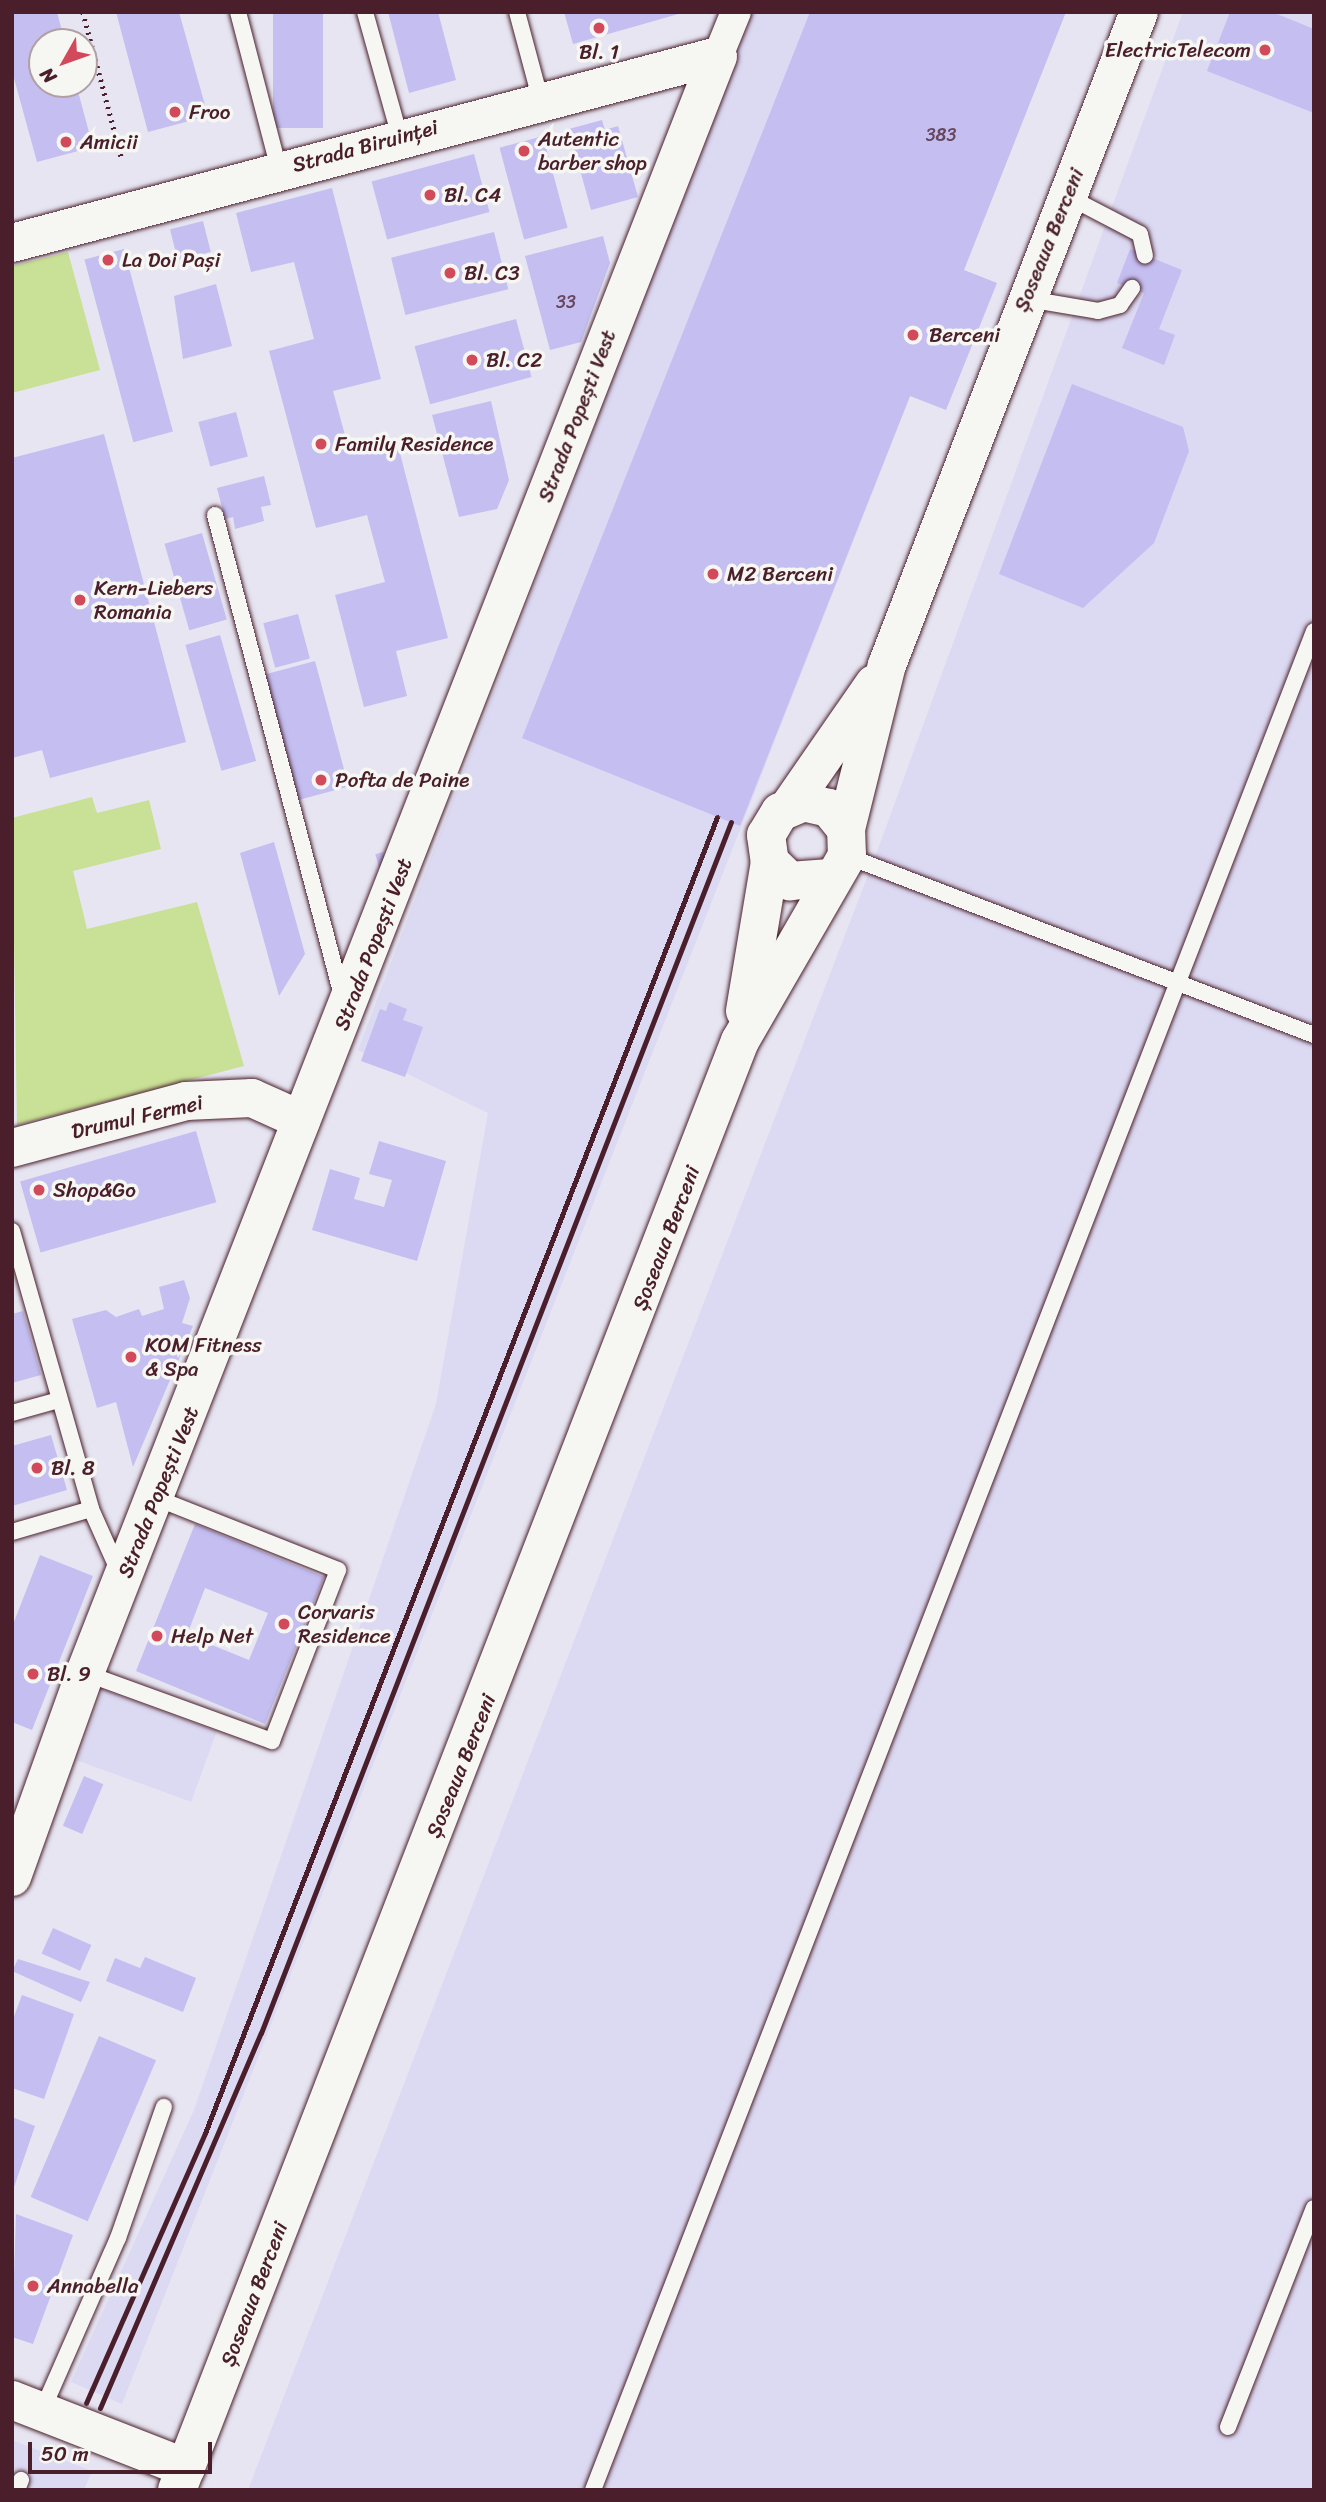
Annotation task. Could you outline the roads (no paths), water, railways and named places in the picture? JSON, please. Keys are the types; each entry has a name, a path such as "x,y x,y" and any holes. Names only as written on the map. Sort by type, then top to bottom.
{"main road":[{"name":"Șoseaua Berceni","path":"181,2479 740,1041 841,854 887,665 1026,298 1139,12"},
{"name":"Strada Biruinței","path":"12,243 540,98 718,56"},
{"name":"Strada Popești Vest","path":"12,1877 85,1674 156,1498 301,1120 347,1013 718,56"},
{"name":"Șoseaua Berceni","path":"740,1041 770,862 766,835 791,804 887,665"},
{"path":"770,862 790,881 841,854 829,808 791,804"},
{"name":"Drumul Fermei","path":"13,1147 186,1101 252,1098 301,1120"},
{"path":"27,2406 181,2479"}],"street":[{"name":"Strada Popești Vest","path":"718,56 736,12"}],"lane":[{"path":"238,12 279,169"},
{"path":"365,12 400,136"},
{"path":"517,12 540,98"},
{"path":"1066,195 1140,234 1145,255"},
{"path":"1026,298 1098,311 1120,305 1132,288"},
{"path":"215,515 347,1013"},
{"path":"593,2490 1314,631"},
{"path":"841,854 1314,1035"},
{"path":"12,1231 19,1279 91,1509 123,1580"},
{"path":"12,1413 59,1400"},
{"path":"85,1674 272,1741 338,1570 156,1498"},
{"path":"12,1532 91,1509"},
{"path":"27,2406 118,2238 164,2107"},
{"path":"1228,2427 1314,2208"}],"railway":[{"path":"86,2403 205,2133 717,817"},
{"path":"100,2408 261,2033 731,822"}],"place":[{"name":"Bl. 1","path":"599,28"},
{"name":"ElectricTelecom","path":"1265,50"},
{"name":"Froo","path":"175,112"},
{"name":"Amicii","path":"66,142"},
{"name":"Autentic barber shop","path":"524,151"},
{"name":"Bl. C4","path":"430,195"},
{"name":"La Doi Pași","path":"108,260"},
{"name":"Bl. C3","path":"450,273"},
{"name":"Berceni","path":"913,335"},
{"name":"Bl. C2","path":"472,360"},
{"name":"Family Residence","path":"321,444"},
{"name":"M2 Berceni","path":"713,574"},
{"name":"Kern-Liebers Romania","path":"80,600"},
{"name":"Pofta de Paine","path":"321,780"},
{"name":"Shop&Go","path":"39,1190"},
{"name":"KOM Fitness & Spa","path":"131,1357"},
{"name":"Bl. 8","path":"37,1468"},
{"name":"Corvaris Residence","path":"284,1624"},
{"name":"Help Net","path":"157,1636"},
{"name":"Bl. 9","path":"33,1674"},
{"name":"Annabella","path":"33,2286"}]}
